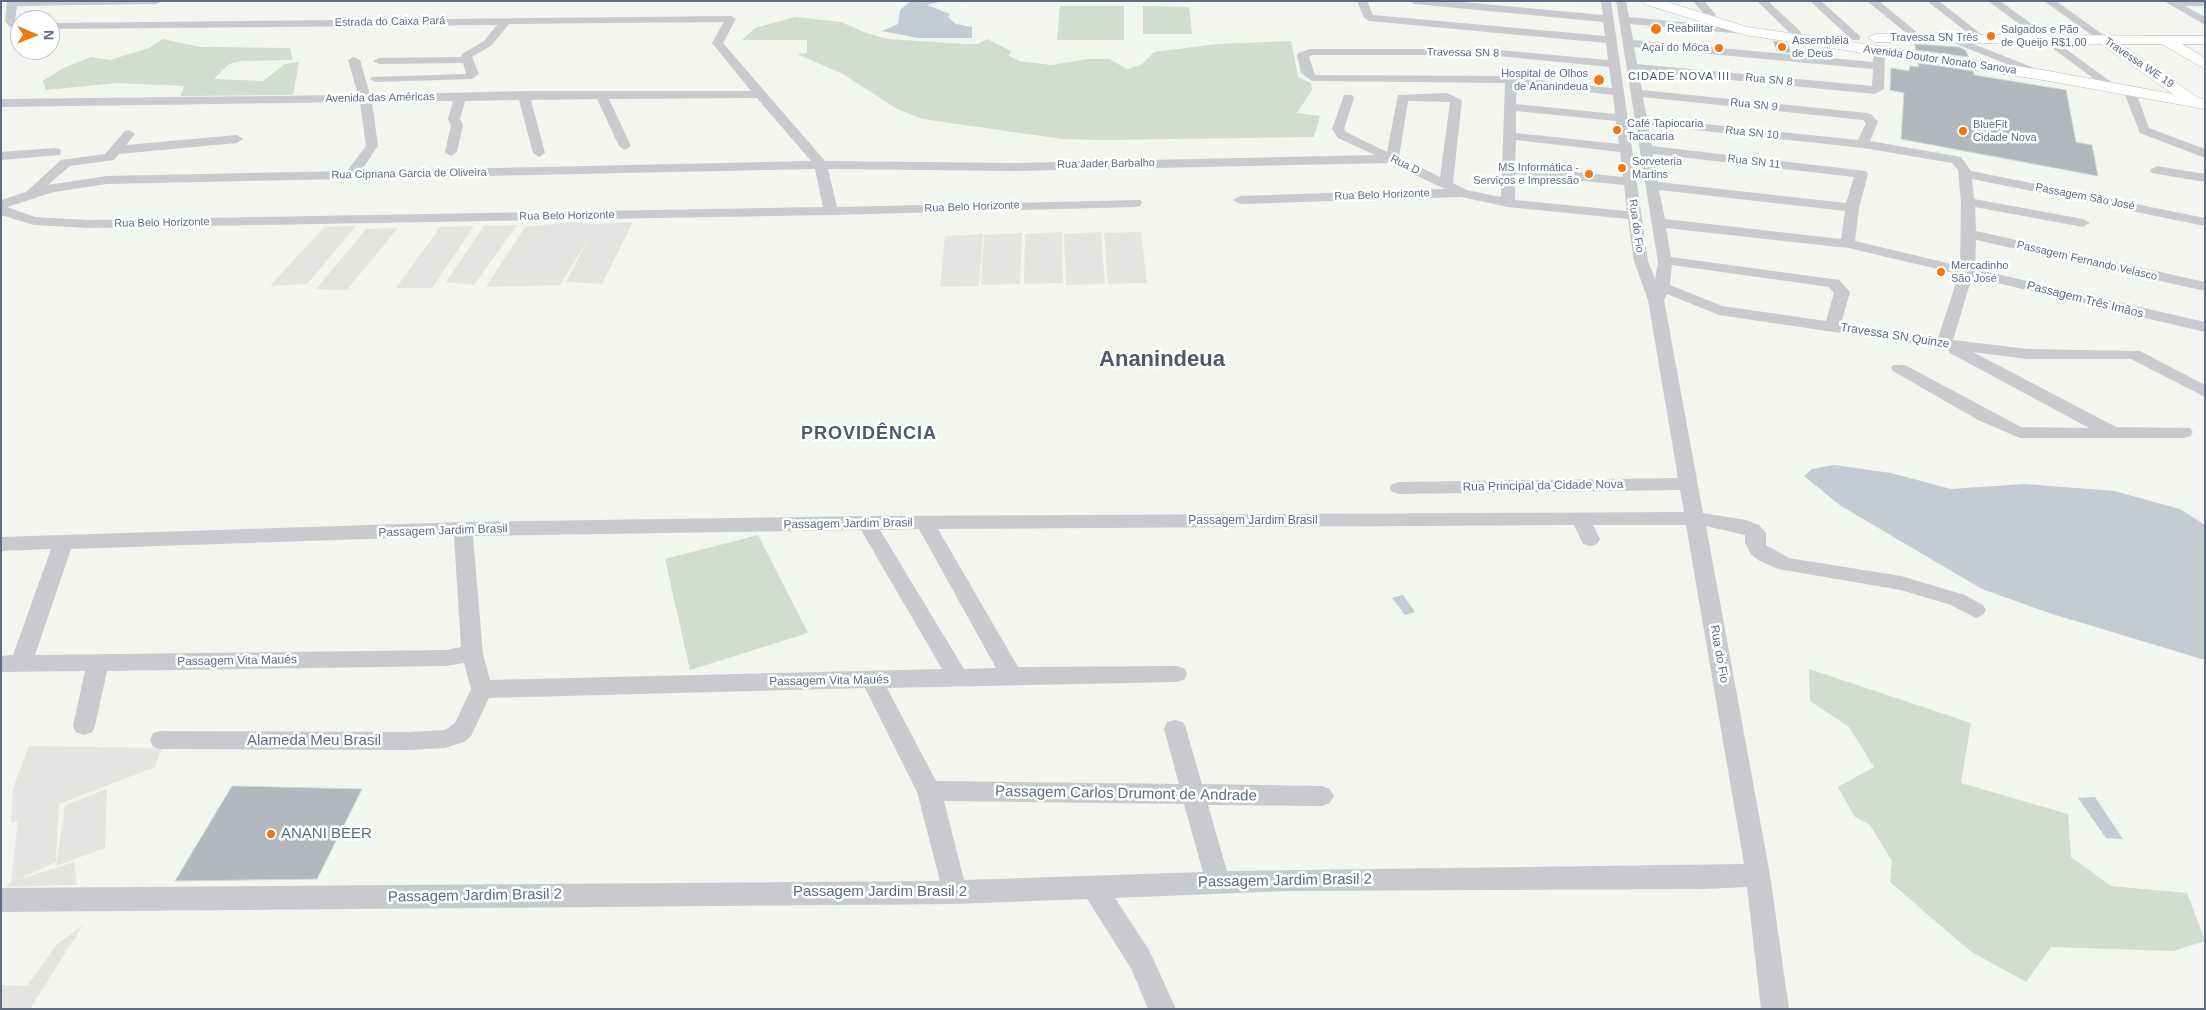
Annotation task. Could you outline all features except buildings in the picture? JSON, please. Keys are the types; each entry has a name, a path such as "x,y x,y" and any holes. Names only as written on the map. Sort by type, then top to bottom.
{"main road":[{"name":"Avenida Doutor Nonato Sanova","path":"1649,1 1745,31 1853,42 1879,59 2043,75 2202,104"},
{"name":"Travessa SN Três","path":"1668,1 1750,26 1853,42 1919,38 2205,40"},
{"name":"Travessa WE 19","path":"2104,39 2202,104"},
{"path":"2164,39 2205,65"}],"street":[{"path":"12,2 157,1"},
{"path":"1362,1 1369,18 1611,40"},
{"path":"1415,1 1609,19"},
{"name":"Rua do Fio","path":"1606,1 1641,262 1656,289 1687,484 1695,518 1758,875 1775,1009"},
{"name":"Rua do Fio","path":"1621,1 1664,260 1656,289"},
{"path":"1698,1 1711,15"},
{"path":"1762,1 1797,34"},
{"path":"1815,1 1853,42"},
{"path":"1872,1 1919,38"},
{"path":"1932,1 1981,38"},
{"path":"1993,1 2112,87"},
{"name":"Travessa WE 19","path":"2049,1 2104,39"},
{"path":"2170,2 2205,3"},
{"path":"2170,2 2205,22"},
{"name":"Estrada do Caixa Pará","path":"60,26 731,18 718,43 759,94"},
{"path":"1624,20 1745,31"},
{"path":"376,79 464,78 473,74 466,58 467,55 488,43 506,21"},
{"path":"1480,28 1497,68 1509,107 1510,169 1508,203"},
{"path":"1953,38 2043,75"},
{"path":"1628,43 1879,59"},
{"name":"Travessa SN 8","path":"1497,68 1310,52 1304,53 1303,57 1308,75 1316,78 1497,68 1615,64"},
{"name":"Rua SN 8","path":"1632,67 1875,90 1878,89 1879,59"},
{"path":"350,176 372,146 364,98 354,60"},
{"path":"379,61 468,60"},
{"path":"1497,68 1620,105"},
{"path":"2129,90 2144,130 2205,154"},
{"path":"759,94 821,165 831,211"},
{"name":"Avenida das Américas","path":"1,103 524,95 759,94"},
{"path":"524,95 539,152"},
{"path":"601,95 625,146"},
{"path":"451,152 457,125 454,119 460,96"},
{"path":"1392,159 1402,98 1448,97 1456,100 1446,185"},
{"name":"Rua D","path":"1348,98 1338,129 1340,133 1463,193 1508,203 1635,216"},
{"path":"1509,107 1620,105"},
{"name":"Rua SN 10","path":"1620,105 1956,160 1965,174"},
{"name":"Rua SN 9","path":"1639,107 1870,118 1872,122 1863,144"},
{"path":"29,194 64,164 107,158 129,134"},
{"path":"1510,136 1626,149"},
{"path":"116,150 237,139"},
{"name":"Rua SN 11","path":"1647,149 1861,174 1852,208"},
{"path":"1,156 55,152"},
{"name":"Rua Jader Barbalho","path":"821,165 1015,166 1392,159"},
{"name":"Rua Cipriana Garcia de Oliveira","path":"1,205 29,194 69,185 107,180 821,165"},
{"path":"1510,169 1630,182"},
{"path":"2157,170 2205,178"},
{"path":"1965,174 1969,234 1967,271 1944,344 2114,434"},
{"name":"Passagem São José","path":"1965,174 2205,222"},
{"path":"1653,186 1852,208 1848,244"},
{"name":"Rua Belo Horizonte","path":"1240,200 1463,193"},
{"path":"1968,202 2084,223"},
{"name":"Rua Belo Horizonte","path":"1,210 34,222 88,224 831,211 1135,203"},
{"name":"Passagem Três Imãos","path":"1659,223 1848,244 2205,327"},
{"name":"Passagem Fernando Velasco","path":"1969,234 2205,288"},
{"path":"1664,260 1825,280 1839,287 1842,292 1832,326"},
{"name":"Travessa SN Quinze","path":"1656,289 1719,310 1944,344 2027,354 2134,354 2205,392"},
{"path":"1899,368 1984,416 2015,431 2039,434 2184,432"},
{"name":"Rua Principal da Cidade Nova","path":"1399,488 1687,484"},
{"name":"Passagem Jardim Brasil","path":"1,544 63,544 463,529 925,523 1695,518 1752,530 1756,533 1755,543 1758,549 1765,555 1785,564 1902,583 1958,600 1976,610"},
{"path":"1581,519 1590,539"},
{"path":"925,523 1012,676"},
{"path":"867,524 958,678"},
{"path":"463,529 472,654 482,689"},
{"path":"11,664 63,544"},
{"name":"Passagem Vita Maués","path":"11,664 446,658 472,654"},
{"path":"84,726 98,663"},
{"name":"Passagem Vita Maués","path":"482,689 1012,676 1176,674"},
{"path":"872,680 929,791 955,892"},
{"name":"Alameda Meu Brasil","path":"161,740 445,740 463,728 482,689"},
{"path":"1174,729 1218,882"},
{"name":"Passagem Carlos Drumont de Andrade","path":"929,791 1322,796"},
{"name":"Passagem Jardim Brasil 2","path":"1,900 955,892 1218,882 1704,878 1758,875"},
{"path":"1093,886 1140,959 1162,1009"}],"shaded area":[{"path":"911,1 943,1 927,5 950,14 948,17 956,24 972,27 972,38 918,38 882,31 898,24 900,10"},
{"path":"1060,6 1124,6 1124,40 1057,40"},
{"path":"1143,6 1189,7 1192,34 1143,34"},
{"path":"795,17 841,22 866,33 889,39 978,44 987,39 1011,51 1009,56 1020,61 1051,65 1087,59 1109,59 1127,69 1141,65 1154,52 1217,44 1291,41 1298,77 1311,83 1312,90 1297,113 1320,116 1314,137 1103,140 1062,139 923,119 897,109 843,74 797,54 807,53 807,40 742,40 755,28"},
{"path":"163,39 200,47 290,48 293,60 241,61 229,64 214,79 263,81 285,64 299,62 293,95 181,96 184,86 116,83 46,90 43,81 63,68 91,57 111,60 149,48"},
{"path":"570,222 597,224 633,222 602,284 566,282 590,236 560,285 486,287 525,227"},
{"path":"517,225 474,285 446,282 484,226"},
{"path":"356,226 307,284 270,286 324,227"},
{"path":"474,226 432,288 396,288 440,227"},
{"path":"398,228 347,290 316,289 366,229"},
{"path":"1062,232 1063,283 1024,284 1025,234"},
{"path":"1101,232 1105,284 1066,285 1064,234"},
{"path":"1141,232 1147,283 1108,284 1104,233"},
{"path":"1022,233 1020,284 981,285 984,235"},
{"path":"983,234 979,286 940,287 945,236"},
{"path":"1834,465 1891,473 1951,489 2025,484 2114,491 2180,509 2205,525 2205,660 2049,613 1982,589 1841,506 1804,476 1812,469"},
{"path":"758,535 808,633 690,670 665,559"},
{"path":"1403,595 1415,612 1405,615 1392,598"},
{"path":"1809,669 1971,723 1961,783 2068,814 2071,857 2111,886 2187,893 2205,941 2173,951 2051,947 2026,982 1970,951 1890,882 1892,861 1870,825 1855,817 1838,787 1874,767 1849,727 1810,701"},
{"path":"29,746 162,748 155,767 59,804 56,862 17,880 74,862 77,885 6,887 11,882 18,821 11,823 13,788"},
{"path":"107,789 105,848 56,866 65,805"},
{"path":"2095,797 2123,839 2106,838 2078,798"},
{"path":"83,925 30,1009 1,1009 1,985 27,986 57,944"}],"place":[{"name":"Reabilitar","path":"1656,29"},
{"name":"Salgados e Pão de Queijo R$1,00","path":"1991,36"},
{"name":"Assembléia de Deus","path":"1782,47"},
{"name":"Açaí do Móca","path":"1719,48"},
{"name":"Hospital de Olhos de Ananindeua","path":"1599,80"},
{"name":"Café Tapiocaria Tacacaria","path":"1617,130"},
{"name":"BlueFit Cidade Nova","path":"1963,131"},
{"name":"Sorveteria Martins","path":"1622,168"},
{"name":"MS Informática - Serviços e Impressão","path":"1589,174"},
{"name":"Mercadinho São José","path":"1941,272"},
{"name":"ANANI BEER","path":"271,834"}],"district":[{"name":"CIDADE NOVA III","path":"1679,77"},
{"name":"Ananindeua","path":"1162,360"},
{"name":"PROVIDÊNCIA","path":"869,434"}]}
